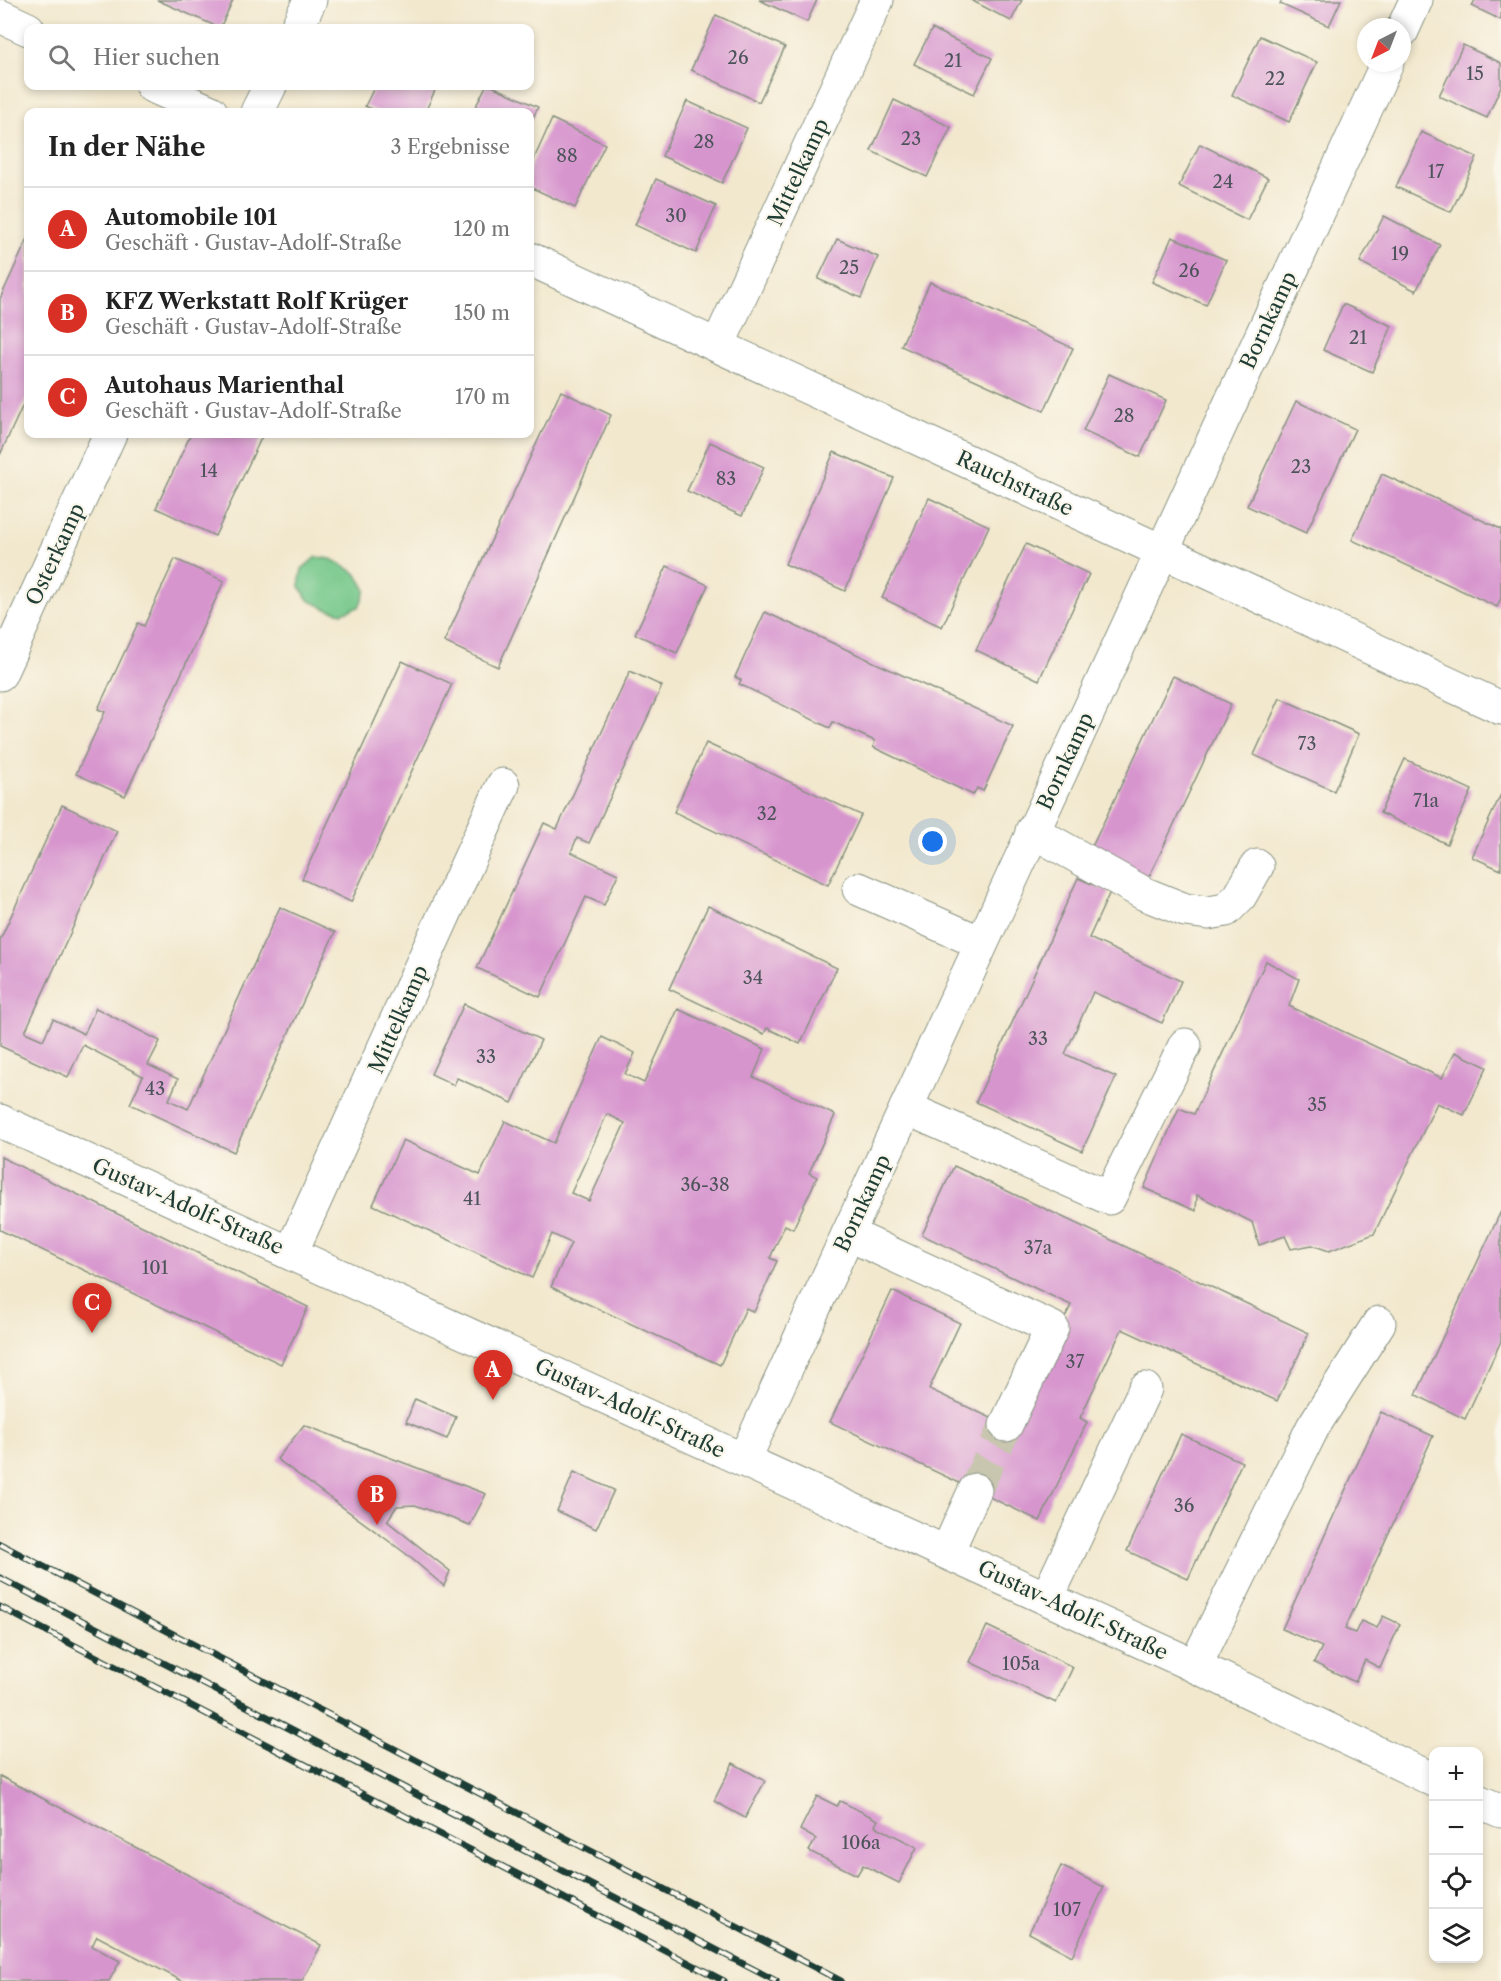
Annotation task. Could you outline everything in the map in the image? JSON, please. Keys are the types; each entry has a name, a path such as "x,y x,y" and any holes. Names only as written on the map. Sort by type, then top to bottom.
{"street":[{"path":"299,24 310,0"},
{"name":"Mittelkamp","path":"718,345 877,0"},
{"path":"1408,18 1416,0"},
{"path":"0,16 24,27"},
{"name":"Bornkamp","path":"744,1460 1383,72"},
{"path":"161,90 202,108"},
{"path":"259,108 268,90"},
{"name":"Rauchstraße","path":"534,261 1501,708"},
{"name":"Osterkamp","path":"0,674 108,438"},
{"name":"Mittelkamp","path":"291,1253 503,785"},
{"path":"1032,831 1145,894 1185,910 1208,914 1226,910 1240,896 1257,866"},
{"path":"859,889 981,943"},
{"path":"906,1108 1109,1198 1185,1045"},
{"name":"Gustav-Adolf-Straße","path":"0,1121 947,1552 1195,1666 1429,1778"},
{"path":"848,1234 1052,1328 1006,1425"},
{"name":"Gustav-Adolf-Straße","path":"1195,1666 1312,1427 1379,1323"},
{"path":"1047,1598 1145,1389"},
{"path":"947,1552 975,1490"},
{"path":"1483,1803 1501,1811"}],"green space":[{"path":"316,557 331,559 356,573 366,590 359,607 342,613 308,600 299,585 302,569"}],"building":[{"path":"157,0 233,0 222,24 211,24"},
{"path":"759,0 817,0 807,22"},
{"path":"971,0 1022,0 1011,21"},
{"path":"1282,0 1341,0 1329,26 1280,4"},
{"path":"1475,0 1501,0 1501,20 1472,6"},
{"path":"716,15 785,47 759,102 691,70"},
{"path":"932,29 992,58 974,94 914,64"},
{"path":"1260,36 1317,62 1289,122 1232,95"},
{"path":"1463,45 1501,63 1501,86 1487,118 1439,96"},
{"path":"373,90 435,90 427,108 370,108 365,106"},
{"path":"484,90 501,90 538,107 534,116 534,108 475,108"},
{"path":"894,100 951,127 927,177 871,151"},
{"path":"687,101 747,128 722,183 662,156"},
{"path":"552,119 605,144 575,208 534,189 534,159"},
{"path":"1421,132 1477,157 1451,212 1396,187"},
{"path":"1200,144 1268,178 1247,220 1179,186"},
{"path":"656,179 716,206 696,253 635,225"},
{"path":"1384,216 1440,245 1416,291 1360,262"},
{"path":"1172,237 1226,260 1206,305 1152,282"},
{"path":"837,239 878,257 861,298 818,279"},
{"path":"24,247 24,403 0,455 0,299"},
{"path":"930,282 1073,348 1044,411 901,346"},
{"path":"1343,304 1392,326 1372,372 1323,350"},
{"path":"1109,374 1166,400 1140,457 1083,431"},
{"path":"561,391 611,415 498,667 444,642"},
{"path":"1296,401 1355,429 1306,533 1247,506"},
{"path":"189,438 261,438 215,536 156,508"},
{"path":"710,442 764,467 742,516 687,491"},
{"path":"834,452 894,478 845,591 785,564"},
{"path":"1382,474 1501,529 1501,598 1497,607 1352,540"},
{"path":"929,498 989,526 942,627 882,598"},
{"path":"1026,544 1089,574 1039,680 976,650"},
{"path":"175,559 224,581 125,796 76,774 105,712 98,709 138,623 144,626"},
{"path":"667,566 708,585 677,653 635,634"},
{"path":"765,612 1013,726 983,791 977,788 973,795 873,747 875,741 833,722 830,728 739,684 741,680 735,677"},
{"path":"402,661 452,684 351,902 302,879"},
{"path":"630,671 662,686 589,843 577,838 571,852 618,874 604,905 586,897 540,997 477,968 544,823 557,829"},
{"path":"1173,676 1231,704 1149,877 1091,849"},
{"path":"1280,698 1359,734 1334,791 1254,755"},
{"path":"706,743 861,815 828,885 674,812"},
{"path":"1405,759 1472,790 1447,844 1380,813"},
{"path":"1501,794 1501,870 1472,857"},
{"path":"62,805 117,831 25,1032 43,1040 53,1019 84,1034 96,1008 160,1041 148,1065 178,1079 169,1100 188,1109 280,907 335,932 234,1152 130,1104 143,1076 83,1045 68,1077 0,1046 0,940"},
{"path":"1078,878 1110,892 1089,938 1181,981 1162,1023 1093,992 1065,1054 1116,1077 1082,1151 976,1102"},
{"path":"708,906 837,968 800,1044 767,1028 764,1034 669,989"},
{"path":"1266,961 1299,979 1289,1006 1442,1078 1455,1052 1487,1067 1464,1115 1437,1103 1374,1234 1329,1251 1312,1245 1291,1249 1285,1236 1259,1245 1252,1222 1197,1195 1196,1211 1144,1188 1179,1108 1194,1114"},
{"path":"464,1004 541,1040 512,1103 457,1078 454,1085 431,1074"},
{"path":"678,1009 765,1049 753,1077 835,1115 809,1173 817,1177 793,1229 785,1225 770,1258 777,1261 754,1312 746,1308 720,1365 551,1287 571,1243 552,1234 532,1278 373,1205 403,1140 480,1175 505,1121 554,1143 602,1037 635,1053 625,1074 644,1083","holes":["607,1114 625,1123 589,1201 571,1193"]},
{"path":"1,1157 308,1307 281,1364 0,1230"},
{"path":"954,1166 1309,1333 1277,1401 1122,1329 1080,1418 1087,1422 1040,1521 830,1422 892,1291 960,1323 929,1389 1006,1425 1029,1395 1071,1305 922,1235"},
{"path":"1501,1211 1501,1341 1465,1419 1416,1395"},
{"path":"415,1399 456,1417 447,1439 406,1422"},
{"path":"1381,1412 1433,1436 1345,1629 1355,1633 1361,1621 1377,1628 1383,1616 1400,1624 1380,1668 1365,1660 1355,1682 1314,1663 1322,1647 1282,1629"},
{"path":"304,1425 486,1494 470,1525 415,1505 397,1506 387,1521 450,1571 444,1586 405,1553 277,1459"},
{"path":"1181,1434 1242,1462 1188,1579 1127,1551"},
{"path":"574,1472 614,1490 596,1529 557,1511"},
{"path":"987,1626 1073,1667 1056,1703 970,1662"},
{"path":"733,1763 765,1781 745,1818 714,1801"},
{"path":"0,1776 321,1945 302,1981 182,1981 97,1936 92,1946 120,1961 109,1981 0,1981"},
{"path":"817,1796 837,1806 840,1801 878,1820 875,1826 917,1847 899,1883 863,1865 857,1875 809,1851 816,1839 800,1830"},
{"path":"1061,1866 1104,1887 1072,1956 1029,1933"}],"tunnel":[{"path":"975,1490 1006,1425"}],"railway":[{"path":"0,1544 841,1981"},
{"path":"0,1578 776,1981"},
{"path":"0,1607 724,1981"}],"place":[{"name":"Autohaus Marienthal","path":"92,1333"},
{"name":"Automobile 101","path":"493,1400"},
{"name":"KFZ Werkstatt Rolf Krüger","path":"377,1525"}]}
